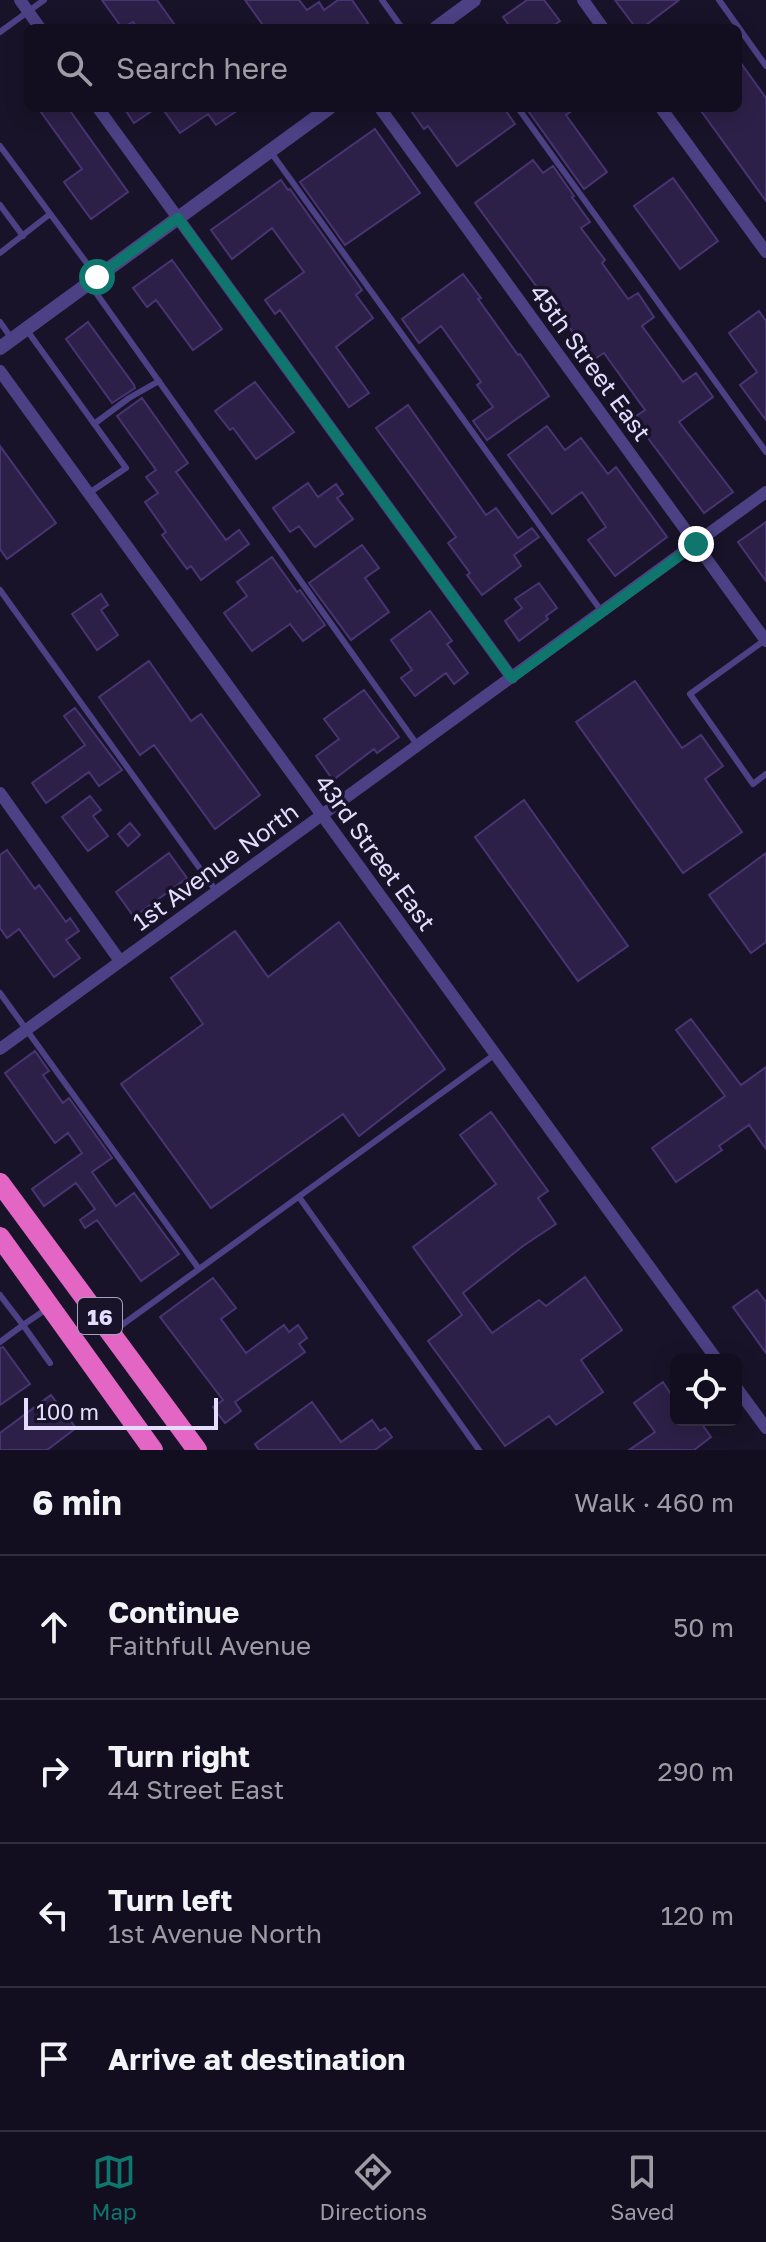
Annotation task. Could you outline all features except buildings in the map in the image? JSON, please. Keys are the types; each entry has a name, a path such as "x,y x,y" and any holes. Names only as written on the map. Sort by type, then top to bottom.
{"highway":[{"name":"16","path":"0,1183 197,1450"},
{"name":"16","path":"1,1243 147,1445"}],"street":[{"path":"20,0 37,24"},
{"path":"456,22 474,0"},
{"path":"583,0 600,24"},
{"path":"101,112 512,678"},
{"path":"6,343 324,112"},
{"name":"45th Street East","path":"383,112 766,640"},
{"path":"664,112 766,252"},
{"name":"43rd Street East","path":"0,371 713,1354"},
{"name":"1st Avenue North","path":"0,1049 766,492"},
{"path":"0,793 120,961"},
{"path":"742,1395 766,1428"}],"lane":[{"path":"0,32 44,0"},
{"path":"382,0 399,24"},
{"path":"719,0 736,24"},
{"path":"742,32 766,66"},
{"path":"521,112 766,452"},
{"path":"1,151 50,214 159,381 418,746"},
{"path":"270,151 602,612"},
{"path":"0,205 23,236"},
{"path":"0,253 50,214"},
{"path":"0,322 6,343"},
{"path":"26,329 126,468 89,493"},
{"path":"94,424 159,381"},
{"path":"0,590 216,891"},
{"path":"766,640 690,694 753,784 766,774"},
{"path":"0,993 199,1269"},
{"path":"112,1332 495,1054"},
{"path":"299,1197 479,1450"},
{"path":"0,1295 50,1363"},
{"path":"0,1342 50,1307"}],"route":[{"path":"97,277 178,218 512,678 696,544"}]}
